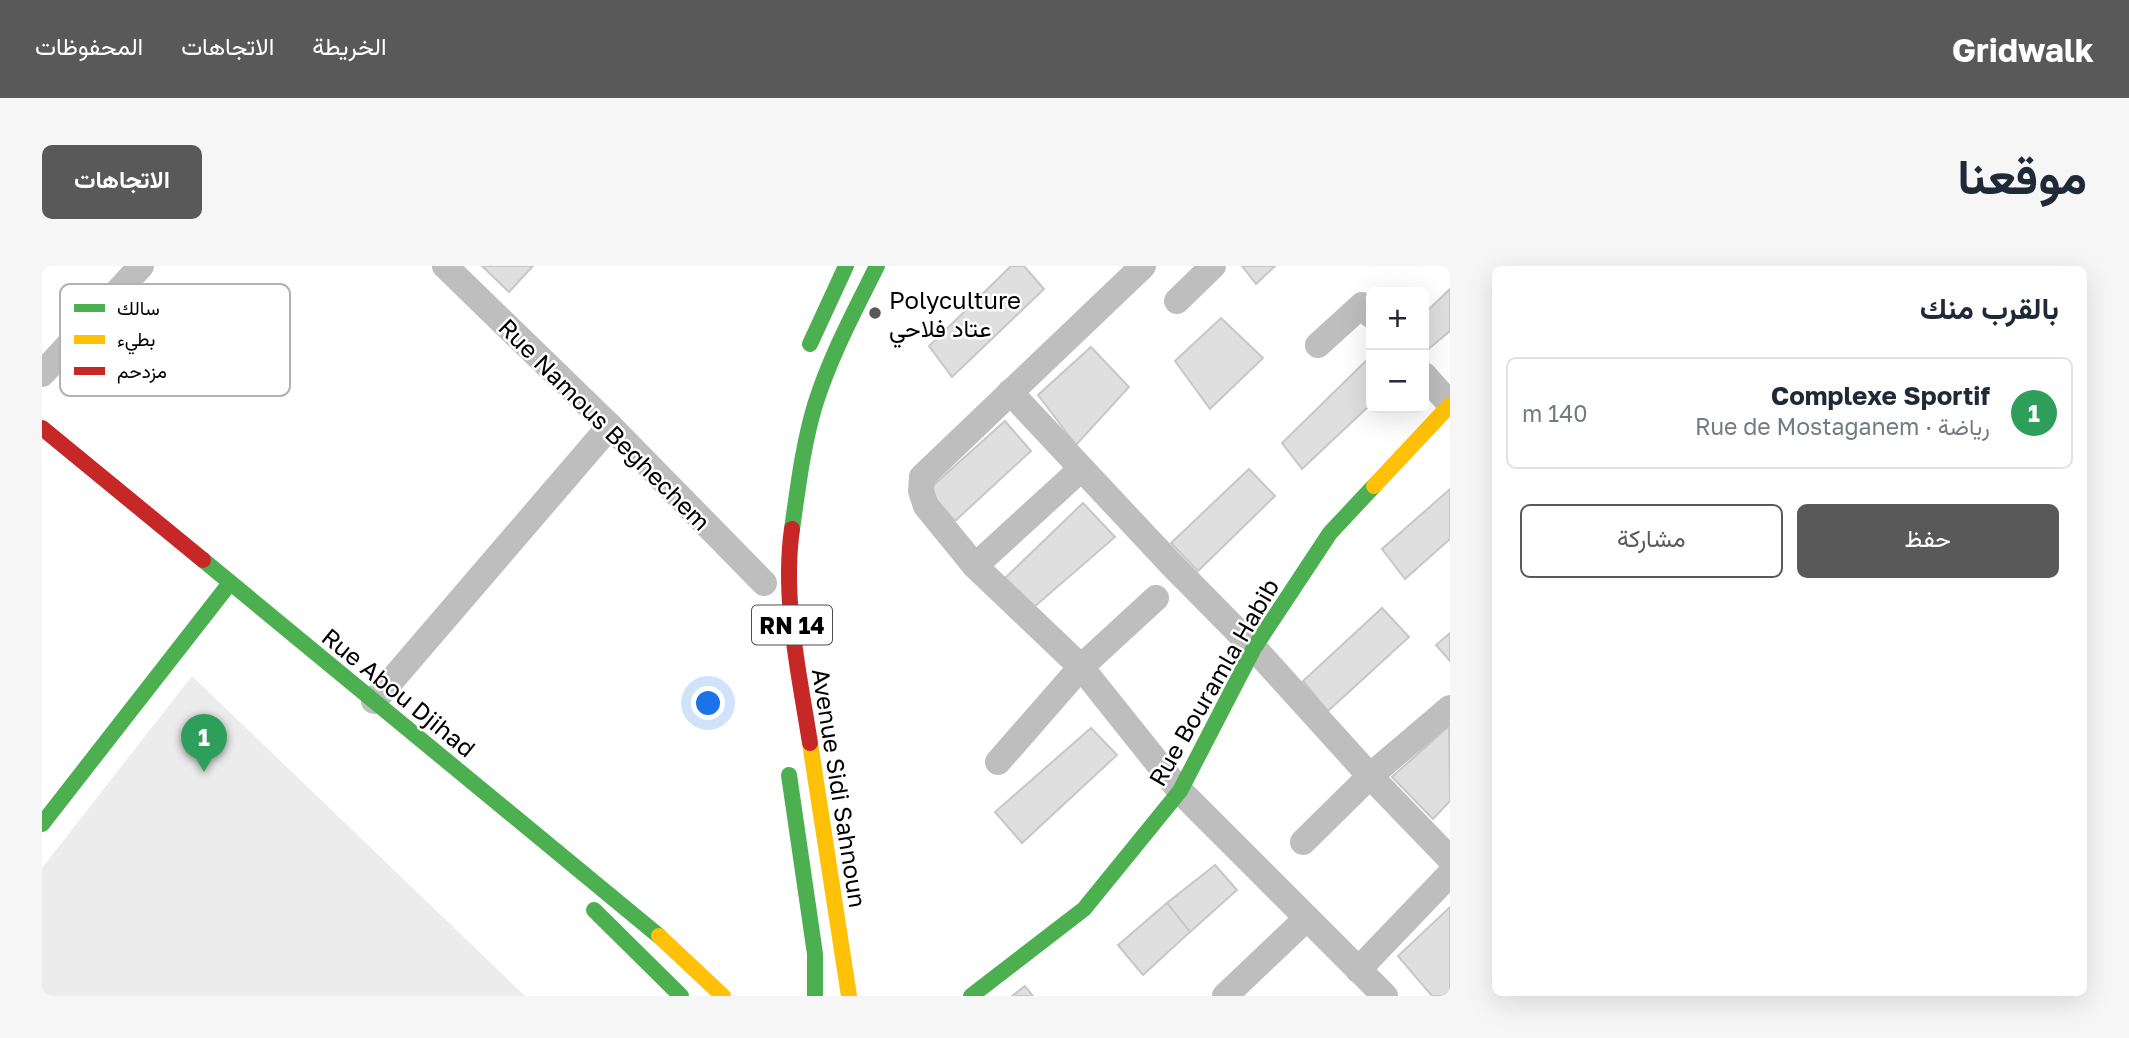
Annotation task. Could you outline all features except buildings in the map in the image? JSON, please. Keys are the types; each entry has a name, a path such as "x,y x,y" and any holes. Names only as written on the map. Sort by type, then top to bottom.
{"main road":[{"path":"803,364 846,266"},
{"name":"Avenue Sidi Sahnoun","path":"849,996 795,649 789,560 802,462 816,406 836,349 877,266"},
{"name":"Rue Bouramla Habib","path":"971,996 1084,909 1180,791 1254,648 1330,533 1450,405"},
{"name":"Rue Abou Djihad","path":"42,428 639,918 723,996"},
{"name":"RN 14","path":"765,557 765,589"},
{"path":"42,824 230,583"},
{"name":"Avenue Sidi Sahnoun","path":"787,766 815,954 814,996"},
{"path":"580,898 681,996"}],"street":[{"path":"124,284 141,266"},
{"name":"Rue Namous Beghechem","path":"445,266 610,426 765,589"},
{"path":"1143,266 922,477 921,491 926,506 975,566 1081,667 1180,791 1385,996"},
{"path":"1177,301 1213,266"},
{"path":"1318,345 1362,304 1366,309"},
{"path":"42,374 60,354"},
{"path":"1429,381 1450,405"},
{"path":"1010,392 1450,859"},
{"path":"374,701 610,426"},
{"path":"975,566 1081,469"},
{"path":"998,762 1081,667 1156,598"},
{"path":"1303,842 1370,776 1450,708"},
{"path":"1359,970 1450,874"},
{"path":"1225,996 1307,918"}],"shaded area":[{"path":"192,676 525,996 42,996 42,868"}],"traffic: fast":[{"path":"810,344 846,266"},
{"path":"792,529 804,451 815,405 835,352 877,266"},
{"path":"971,996 1084,909 1180,791 1254,648 1330,533 1374,486"},
{"path":"203,560 659,936"},
{"path":"42,824 230,583"},
{"path":"789,775 815,954 815,996"},
{"path":"594,910 681,996"}],"traffic: slow":[{"path":"1374,486 1450,405"},
{"path":"810,743 849,996"},
{"path":"659,936 723,996"}],"traffic: jam":[{"path":"42,428 203,560"},
{"path":"792,529 789,555 790,609 810,743"}],"place":[{"name":"Polyculture عتاد فلاحي","path":"875,313"},
{"name":"Complexe Sportif","path":"204,772"}]}
